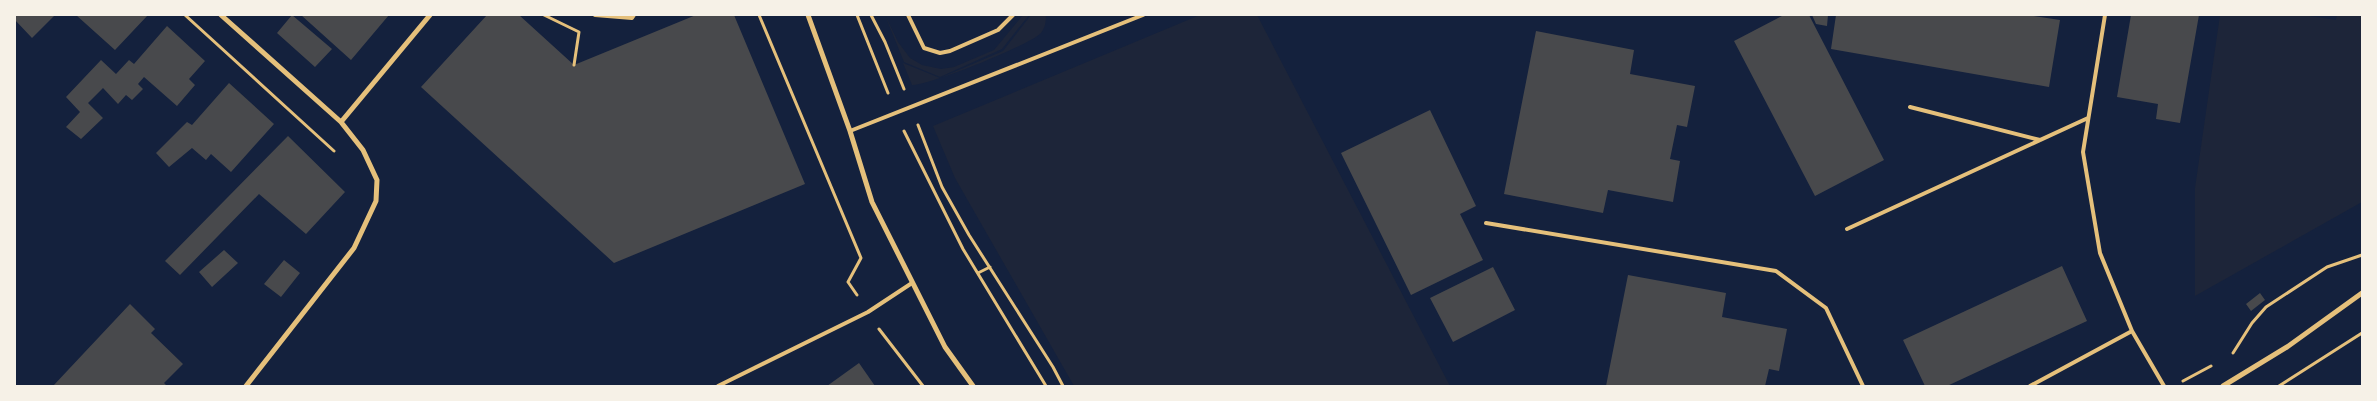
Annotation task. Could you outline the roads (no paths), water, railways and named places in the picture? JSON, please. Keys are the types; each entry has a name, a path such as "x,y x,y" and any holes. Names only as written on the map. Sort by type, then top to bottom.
{"street":[{"path":"221,15 341,122 364,150 376,180 376,201 354,248 246,386"},
{"path":"341,122 430,15"},
{"path":"808,15 850,131 872,202 945,348 973,386"},
{"path":"2224,386 2287,347 2362,293"}],"lane":[{"path":"595,15 632,18 634,15"},
{"path":"908,15 924,48 940,53 998,30 1013,15"},
{"path":"850,131 1143,15"},
{"path":"2105,15 2083,152 2100,253 2132,331 2164,386"},
{"path":"1910,107 2040,140"},
{"path":"1847,229 2088,118"},
{"path":"1486,223 1776,271 1826,308 1863,386"},
{"path":"718,386 868,312 912,283"},
{"path":"2030,386 2132,331"}]}
